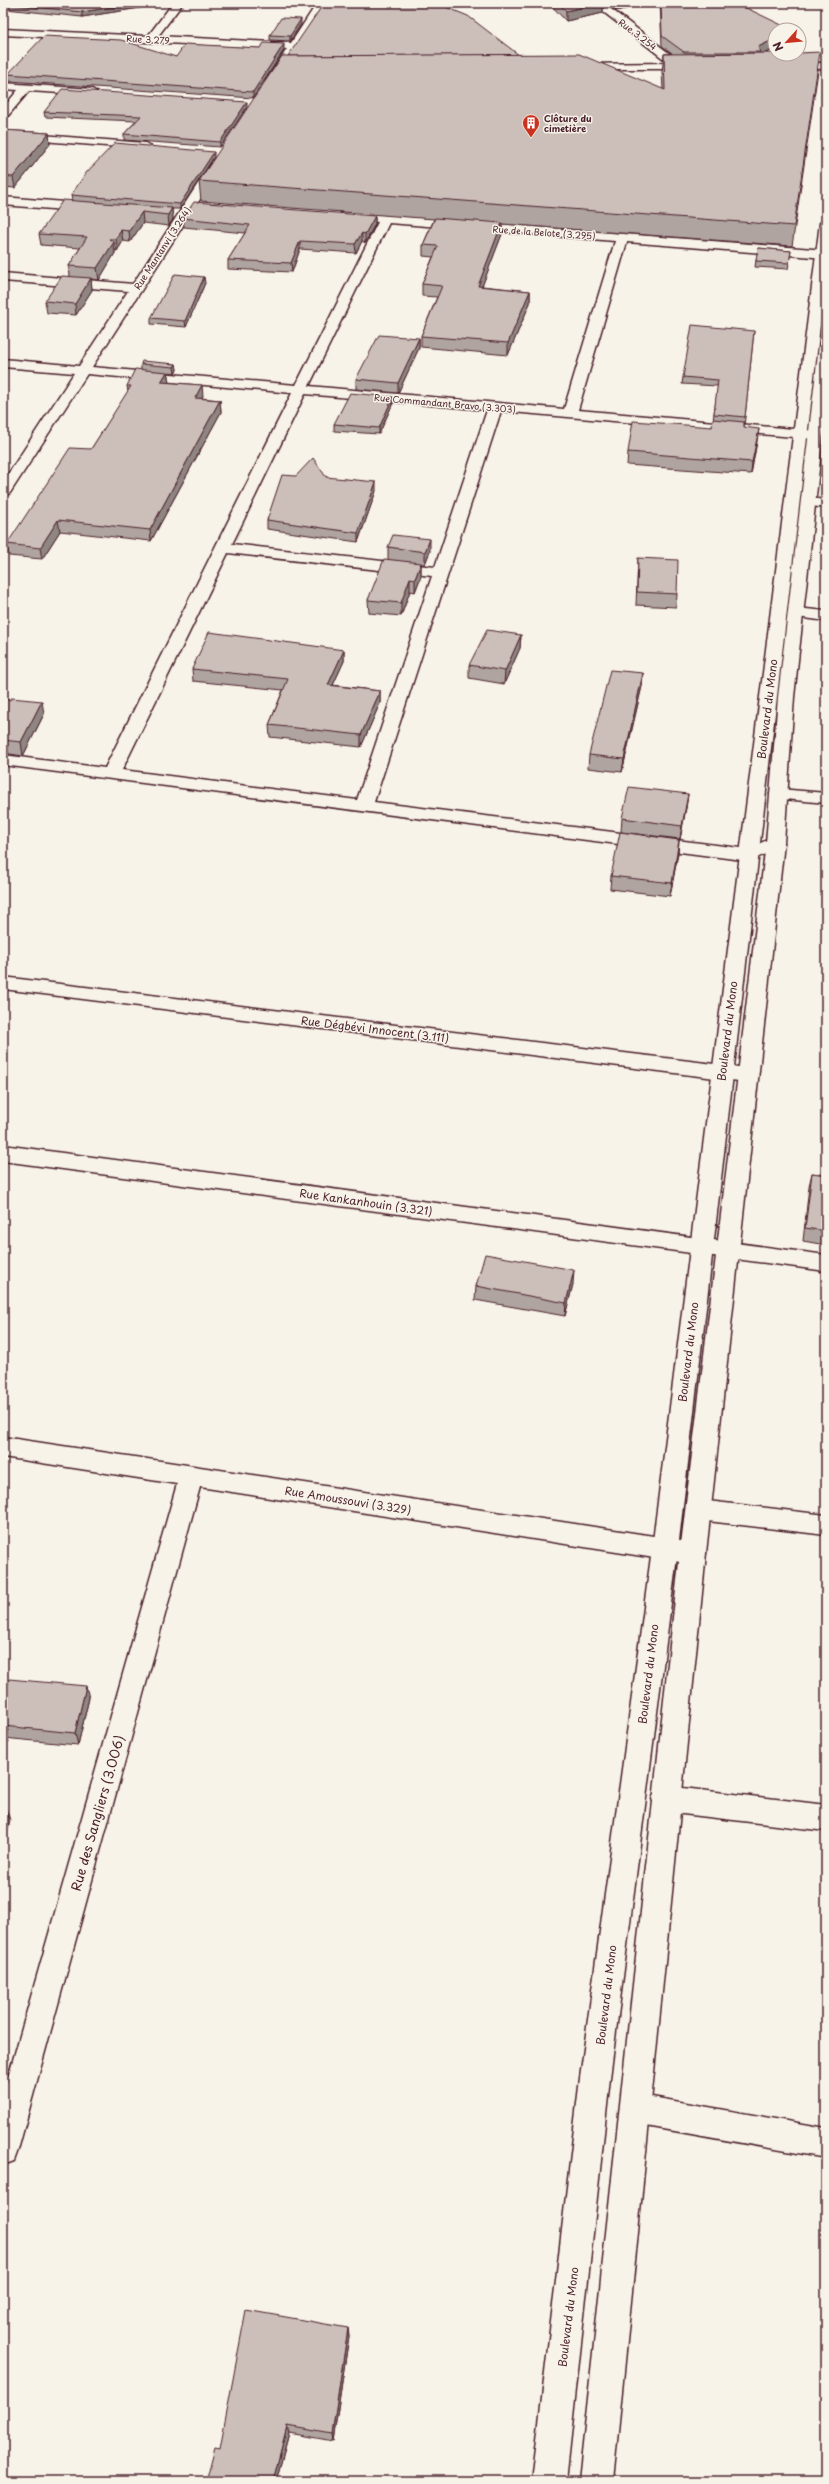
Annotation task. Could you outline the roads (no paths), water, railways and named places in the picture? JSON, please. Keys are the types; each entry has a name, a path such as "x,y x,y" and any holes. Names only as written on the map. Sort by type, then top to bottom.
{"street":[{"path":"150,40 178,3"},
{"path":"264,92 322,3"},
{"name":"Rue 3.254","path":"597,3 679,66"},
{"name":"Rue 3.279","path":"3,32 294,46"},
{"path":"569,67 701,66"},
{"path":"778,66 826,66"},
{"path":"278,70 294,70"},
{"path":"3,86 106,93"},
{"path":"3,115 26,88"},
{"path":"3,135 153,147"},
{"name":"Rue Mantanvi (3.264)","path":"3,493 9,473 83,370 224,153"},
{"path":"3,201 97,208"},
{"path":"168,214 206,206"},
{"name":"Rue de la Belote (3.295)","path":"330,215 824,254"},
{"path":"111,774 385,220"},
{"name":"Boulevard du Mono","path":"549,2481 595,2078 665,1549 722,1072 750,855 808,434 826,224"},
{"path":"570,413 622,238"},
{"path":"3,277 136,288"},
{"name":"Boulevard du Mono","path":"596,2481 666,1799 693,1553 729,1250 747,1075 775,843 780,794 786,697 796,613 817,503 808,434 825,358"},
{"name":"Rue Commandant Bravo (3.303)","path":"3,363 300,391 808,434"},
{"path":"364,806 495,408"},
{"path":"223,548 441,572"},
{"path":"796,613 826,616"},
{"path":"3,760 750,855 775,843"},
{"path":"780,794 826,798"},
{"name":"Rue Dégbévi Innocent (3.111)","path":"3,983 747,1075"},
{"name":"Rue Kankanhouin (3.321)","path":"3,1153 826,1263"},
{"name":"Rue Amoussouvi (3.329)","path":"3,1447 693,1553"},
{"name":"Rue des Sangliers (3.006)","path":"3,2150 191,1476"},
{"path":"699,1510 826,1525"},
{"path":"666,1799 826,1818"},
{"path":"635,2109 826,2143"}],"place":[{"name":"Clôture du cimetière","path":"531,138"}]}
